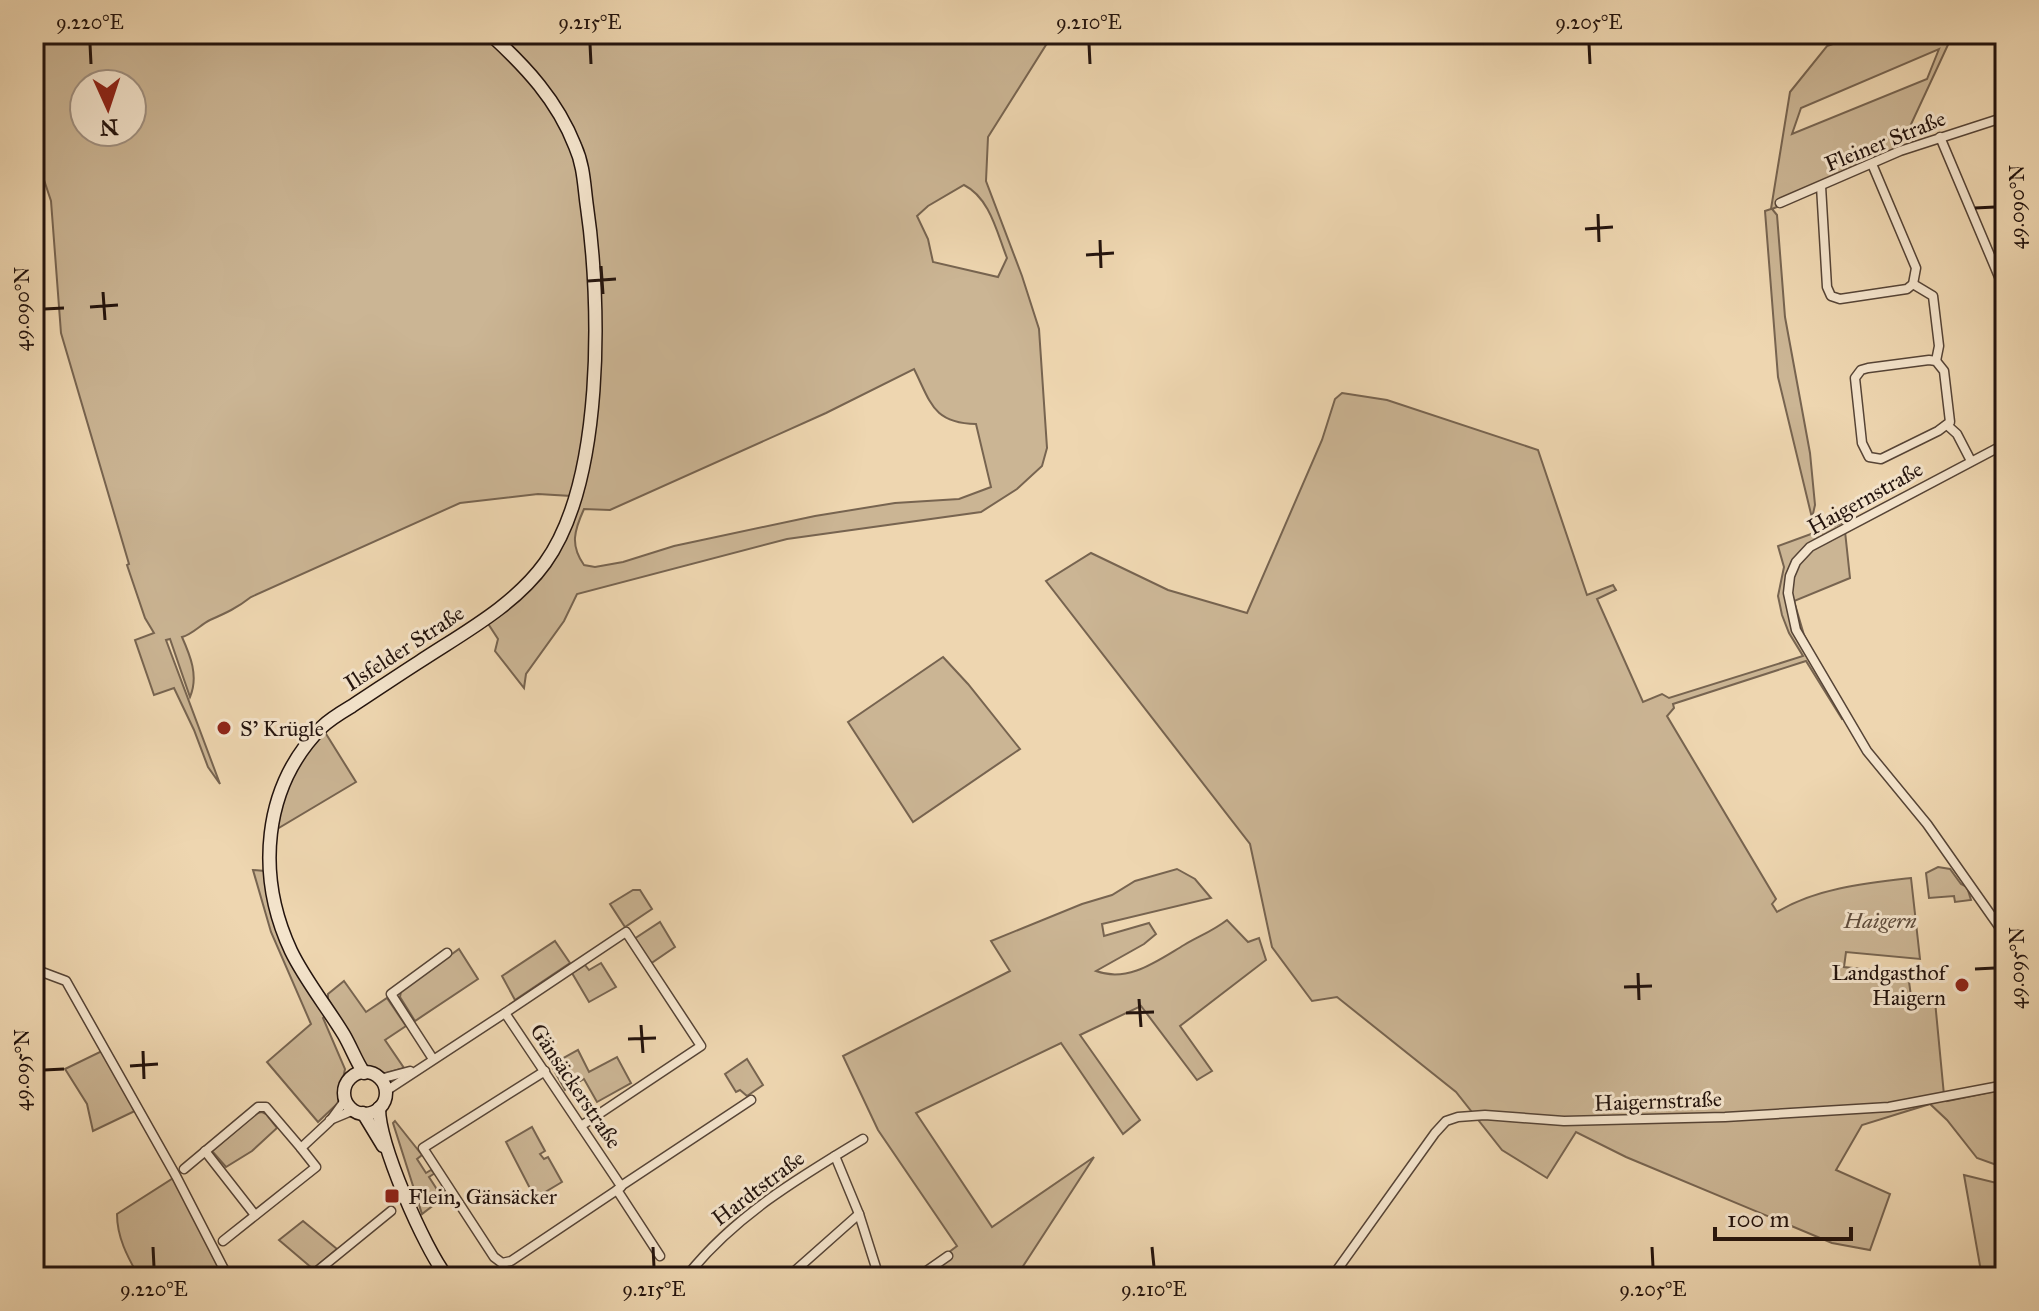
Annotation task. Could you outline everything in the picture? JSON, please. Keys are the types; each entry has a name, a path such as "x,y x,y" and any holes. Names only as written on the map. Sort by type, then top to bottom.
{"main road":[{"name":"Ilsfelder Straße","path":"358,1075 276,914 268,872 270,830 280,795 296,757 324,725 504,606 545,564 568,523 583,468 595,377 594,260 585,179 576,148 547,94 526,68 490,34"},
{"path":"394,1166 354,1108 345,1088 358,1075 383,1085 380,1119 394,1166 429,1251 447,1277"},
{"path":"354,1108 379,1108"}],"street":[{"name":"Fleiner Straße","path":"1780,203 1940,137 2005,117"},
{"path":"1940,137 2001,265 2005,291"},
{"path":"1821,186 1827,287 1831,296 1840,299 1907,289 1913,284 1916,268 1872,164"},
{"path":"1913,284 1933,296 1939,346 1936,361 1944,371 1951,417 1947,425 1881,459 1869,457 1862,443 1854,383 1857,374 1868,368 1936,361"},
{"path":"1947,425 1957,434 1971,461"},
{"name":"Haigernstraße","path":"2005,444 1810,547 1796,562 1788,593 1796,630 1850,726 1946,849 2005,935"},
{"path":"505,1013 626,932 701,1046 581,1126"},
{"path":"433,1059 391,994 447,953"},
{"path":"34,969 66,981 228,1277"},
{"name":"Gänsäckerstraße","path":"383,1085 418,1068 505,1013 581,1126 660,1256"},
{"path":"545,1071 423,1148 494,1257 502,1263 511,1261 751,1100"},
{"name":"Haigernstraße","path":"1332,1277 1435,1133 1446,1121 1458,1117 1485,1115 1564,1121 1725,1117 1889,1107 2005,1085"},
{"path":"184,1169 258,1107 266,1107 316,1167 223,1241"},
{"path":"301,1148 330,1121 354,1108"},
{"name":"Hardtstraße","path":"686,1277 722,1236 777,1192 863,1139"},
{"path":"205,1151 255,1215"},
{"path":"835,1156 859,1214 879,1277"},
{"path":"310,1277 391,1211"},
{"path":"788,1277 859,1214"},
{"path":"918,1277 948,1256"}],"green space":[{"path":"34,34 1060,34 1046,45 988,137 986,181 1039,329 1047,448 1042,466 1017,489 981,512 787,539 577,594 564,621 526,674 524,688 495,651 498,639 487,622 549,550 571,496 538,494 460,503 251,597 182,637 194,674 190,697 170,639 166,640 220,784 208,767 174,688 154,695 135,640 154,633 145,618 127,565 61,333 51,201 41,171 34,162","holes":["964,185 980,198 992,217 1007,258 998,277 933,262 928,239 917,216","914,369 935,409 951,420 976,424 991,487 959,499 895,503 815,516 674,546 623,562 595,567 584,565 575,544 584,509 610,510 826,413"]},
{"path":"1862,34 1953,34 1900,148 1903,154 1772,209 1777,215 1785,317 1810,453 1815,505 1812,518 1778,377 1765,211 1771,209 1790,92 1827,46","holes":["1939,49 1927,79 1792,134 1801,108"]},
{"name":"Haigern","path":"1342,393 1387,400 1538,450 1587,595 1613,585 1616,590 1597,599 1643,702 1662,694 1669,698 1803,656 1782,615 1778,596 1784,567 1778,546 1844,522 1850,578 1794,601 1804,635 1847,716 1842,719 1806,661 1673,704 1674,708 1667,716 1776,899 1772,904 1777,912 1825,892 1911,878 1920,959 1846,952 1844,967 1908,974 1912,1004 1935,1001 1947,1101 2005,1089 2005,1168 1977,1158 1930,1104 1862,1125 1836,1170 1890,1194 1870,1250 1832,1243 1626,1157 1576,1132 1547,1178 1502,1150 1456,1092 1337,997 1312,1001 1272,947 1250,844 1046,581 1091,553 1168,590 1247,613 1322,440 1335,399"},
{"path":"943,657 1020,749 913,822 848,722"},
{"path":"323,729 356,782 272,832 298,757"},
{"path":"1938,867 1950,869 1967,887 1971,900 1955,902 1954,896 1929,898 1926,873"},
{"path":"1177,869 1195,879 1211,898 1102,924 1104,936 1149,923 1156,934 1096,971 1119,974 1142,968 1227,920 1248,942 1259,938 1266,960 1180,1026 1212,1071 1197,1080 1141,1006 1080,1035 1140,1120 1123,1134 1061,1043 916,1113 992,1227 1094,1157 1016,1277 916,1277 957,1246 878,1130 843,1056 1010,971 991,941 1112,895 1135,881"},
{"path":"253,870 265,871 274,914 326,1015 323,1018 345,1069 338,1103 318,1122 267,1062 311,1024 271,932"},
{"path":"633,890 640,890 652,909 625,927 610,904"},
{"path":"660,922 675,947 650,964 634,939"},
{"path":"555,941 570,963 515,1000 502,976"},
{"path":"459,949 478,979 415,1021 400,997 401,991"},
{"path":"601,963 616,987 589,1002 572,973 585,965 589,970"},
{"path":"344,981 366,1012 387,998 406,1026 385,1040 404,1068 383,1074 366,1065 328,999 328,994"},
{"path":"106,1049 139,1109 93,1131 87,1104 65,1069"},
{"path":"578,1050 589,1072 617,1057 631,1083 597,1102 584,1079 565,1090 551,1065"},
{"path":"747,1059 763,1085 747,1096 740,1090 736,1092 725,1074"},
{"path":"262,1112 277,1128 252,1151 226,1167 212,1151"},
{"path":"395,1121 422,1155 417,1159 426,1173 431,1170 435,1173 429,1177 438,1191 444,1188 448,1194 422,1214 393,1123"},
{"path":"532,1127 545,1151 540,1154 544,1159 548,1157 562,1182 535,1198 506,1142"},
{"path":"1964,1175 2005,1185 2005,1277 1982,1277"},
{"path":"175,1177 230,1277 139,1277 121,1239 117,1214"},
{"path":"303,1221 337,1249 313,1269 279,1240"}],"place":[{"name":"S' Krügle","path":"224,728"},
{"name":"Landgasthof Haigern","path":"1962,985"},
{"name":"Flein, Gänsäcker","path":"392,1196"}]}
